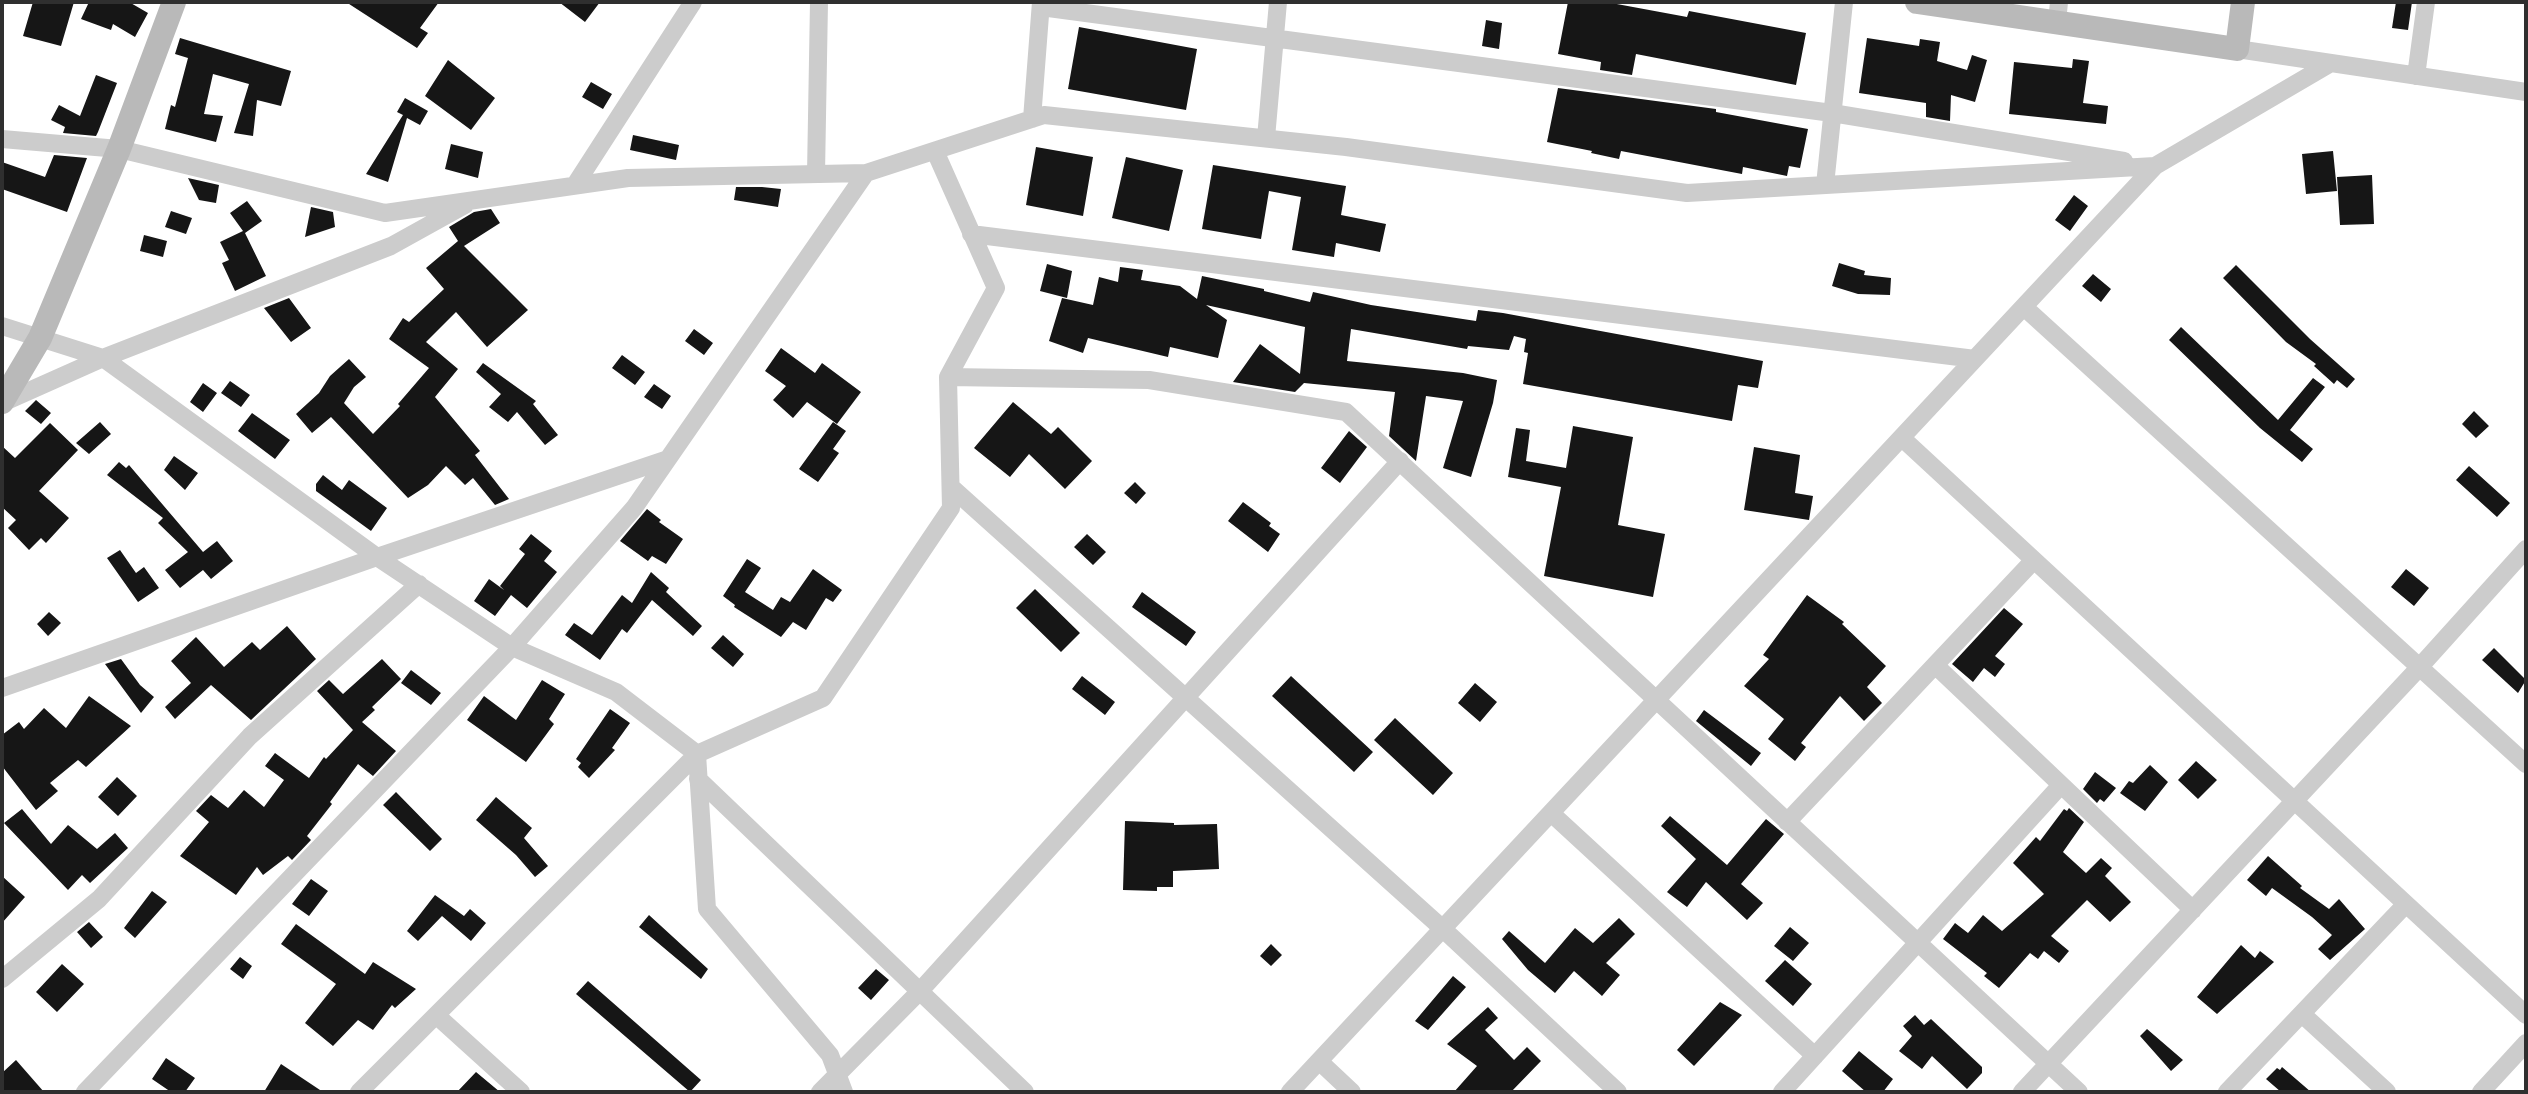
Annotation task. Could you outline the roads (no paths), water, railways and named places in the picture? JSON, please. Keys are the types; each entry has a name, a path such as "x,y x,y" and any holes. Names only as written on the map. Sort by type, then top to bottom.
{"street":[{"path":"2,403 40,338 119,149 174,2"},
{"path":"575,185 693,2"},
{"path":"817,174 819,2"},
{"path":"1266,138 1278,2"},
{"path":"1825,185 1844,2"},
{"path":"1917,2 2058,12 2237,49 2526,92"},
{"path":"2237,49 2243,2"},
{"path":"2416,76 2426,2"},
{"path":"1032,119 1041,4 1832,113 2155,166"},
{"path":"1290,1092 2155,166 2331,63"},
{"path":"2,139 119,149 384,213 628,178 866,173 1044,115 1346,147 1687,193 2155,166"},
{"path":"359,1092 697,754 823,698 951,508 948,377 996,288 935,151"},
{"path":"85,1092 512,647 634,508 866,173"},
{"path":"2,403 103,358 391,246 473,200"},
{"path":"971,234 1975,359"},
{"path":"2024,307 2526,764"},
{"path":"2,326 103,358 377,557 512,647 616,692 697,754"},
{"path":"948,377 1149,380 1346,411 2078,1092"},
{"path":"1902,438 2526,1015"},
{"path":"2,688 668,459"},
{"path":"820,1092 920,991 1399,461"},
{"path":"951,487 1443,929 1618,1092"},
{"path":"2022,1092 2420,667 2526,549"},
{"path":"1787,822 2034,560"},
{"path":"2,979 99,899 250,736 419,584"},
{"path":"1935,665 2193,910"},
{"path":"697,754 707,909 830,1055 844,1092"},
{"path":"698,779 1025,1092"},
{"path":"1782,1092 2061,785"},
{"path":"1551,813 1815,1056"},
{"path":"2227,1092 2406,904"},
{"path":"2302,1014 2387,1092"},
{"path":"436,1015 521,1092"},
{"path":"2481,1092 2526,1043"},
{"path":"1319,1062 1352,1092"}]}
